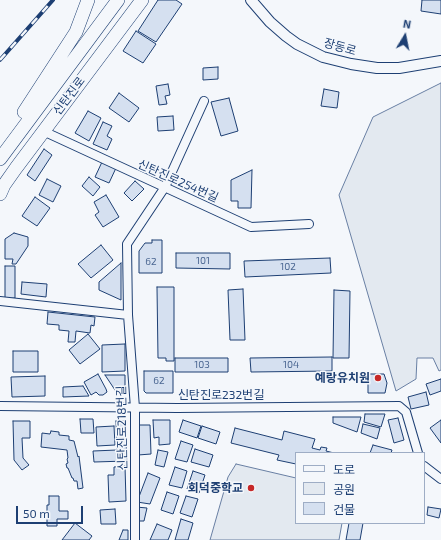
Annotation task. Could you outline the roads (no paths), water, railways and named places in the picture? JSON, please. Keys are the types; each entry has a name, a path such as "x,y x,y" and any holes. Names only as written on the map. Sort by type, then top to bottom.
{"main road":[{"path":"0,153 7,137 44,84 76,32 88,0"},
{"name":"신탄진로","path":"0,159 118,0"},
{"name":"신탄진로","path":"0,194 4,185 43,131 141,2"}],"street":[{"name":"장동로","path":"251,0 270,22 286,36 323,57 351,64 377,68 399,68 441,61"},
{"name":"신탄진로218번길","path":"136,540 135,408 128,315 127,244 165,187 204,102"},
{"name":"신탄진로254번길","path":"43,131 120,168 251,227 309,224"},
{"path":"0,301 128,315"},
{"name":"신탄진로232번길","path":"0,406 135,408 399,406 406,412 418,452"},
{"path":"425,467 441,479"}],"railway":[{"path":"0,60 53,0"}],"place":[{"name":"예랑유치원","path":"378,378"},
{"name":"회덕중학교","path":"251,488"}]}
